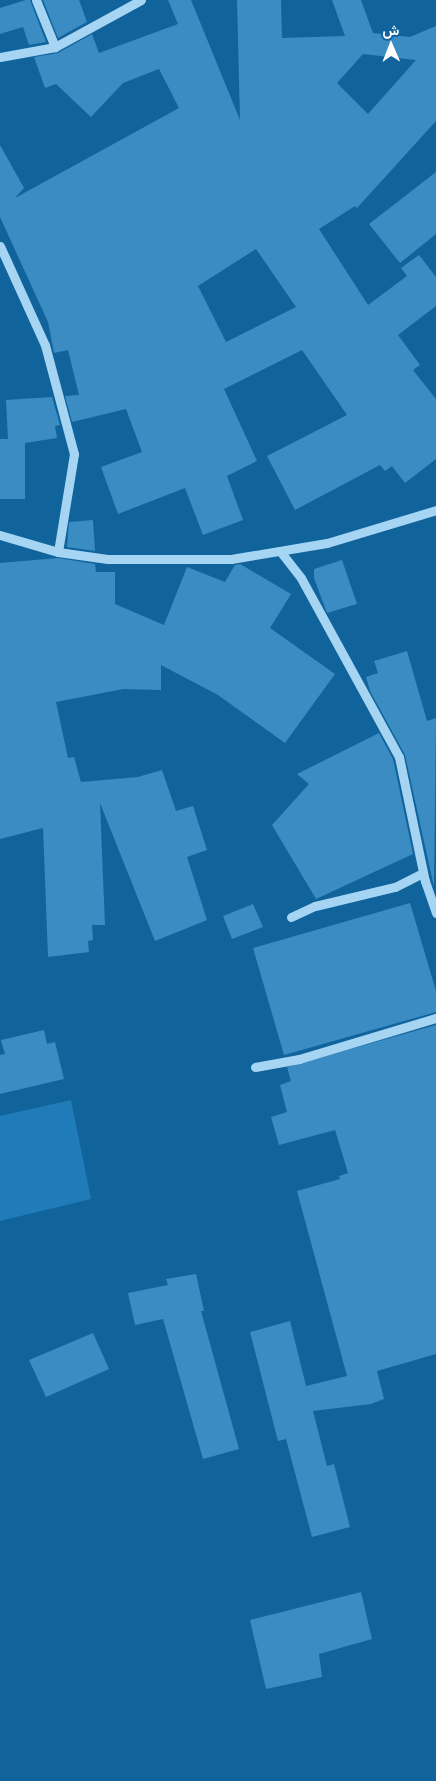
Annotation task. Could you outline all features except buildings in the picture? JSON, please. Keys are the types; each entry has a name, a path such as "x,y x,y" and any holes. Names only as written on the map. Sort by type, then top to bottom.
{"street":[{"path":"36,0 55,46"},
{"path":"0,56 55,46 141,0"},
{"path":"0,246 44,345 74,454 58,552"},
{"path":"0,535 58,552 108,559 170,561 231,559 327,543 436,510"},
{"path":"280,551 301,578 399,757 423,873 436,913"},
{"path":"291,917 315,906 395,887 423,873"},
{"path":"255,1067 300,1059 436,1018"}],"shaded area":[{"path":"71,1100 91,1199 0,1221 0,1116"}]}
